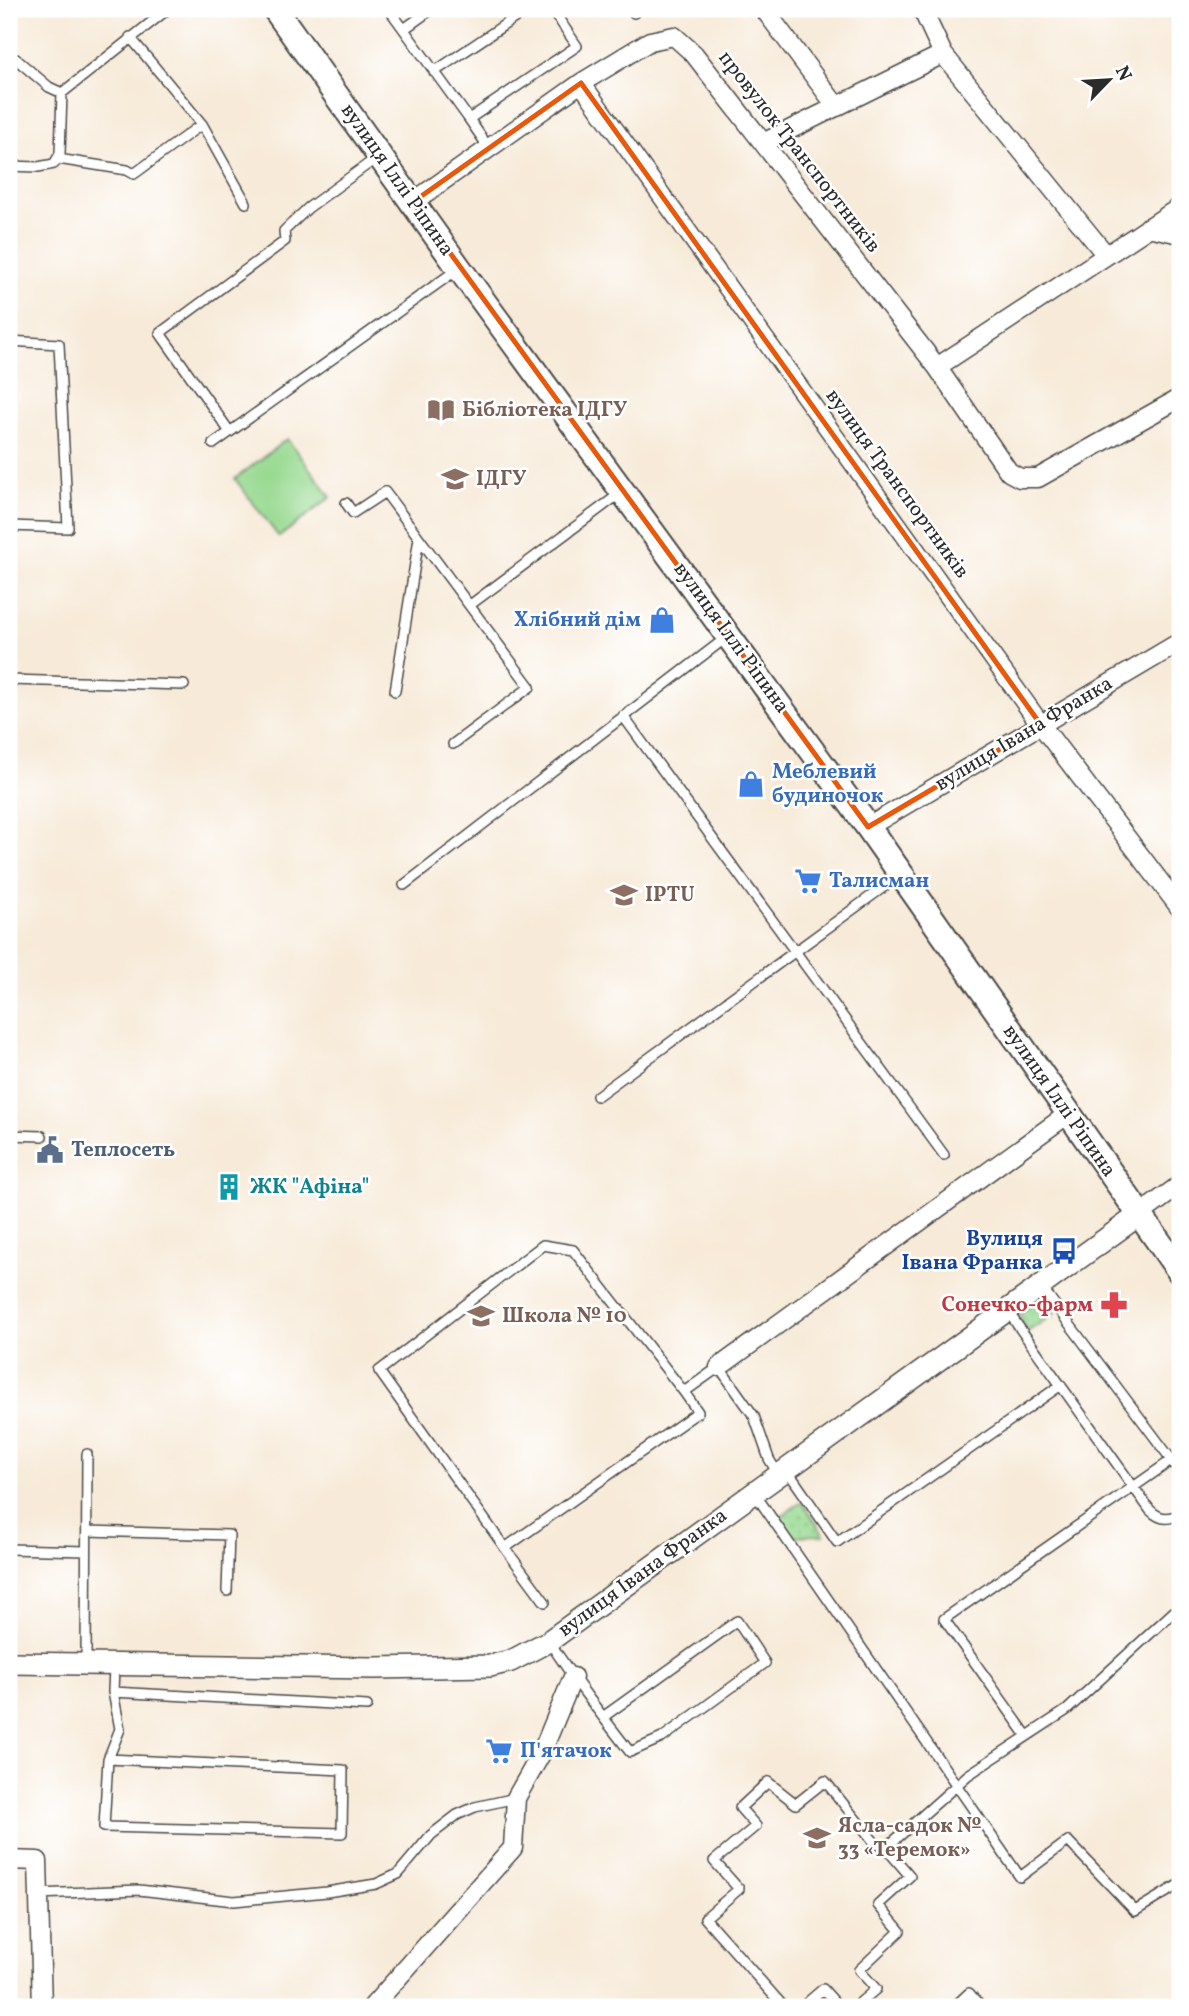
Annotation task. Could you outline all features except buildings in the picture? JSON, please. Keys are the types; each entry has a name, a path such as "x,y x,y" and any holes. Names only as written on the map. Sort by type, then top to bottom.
{"main road":[{"name":"вулиця Іллі Ріпина","path":"275,9 459,268 902,874 1180,1272"}],"street":[{"path":"764,9 836,107"},
{"path":"922,9 943,54 1106,255"},
{"name":"провулок Транспортників","path":"414,202 581,83 650,41 674,36 694,54 937,368 1009,472 1020,478 1038,478 1180,398"},
{"path":"763,143 943,54"},
{"name":"вулиця Транспортників","path":"581,83 1041,724 1180,908"},
{"path":"937,368 1180,208"},
{"path":"1149,227 1180,234"},
{"name":"вулиця Івана Франка","path":"867,827 1180,642"},
{"path":"719,1367 1068,1114"},
{"name":"вулиця Івана Франка","path":"9,1663 374,1668 489,1666 531,1653 1180,1185"},
{"path":"372,2007 513,1847 516,1798 541,1754 573,1677"},
{"path":"9,1860 38,1861 42,2007"}],"lane":[{"path":"58,159 62,93 168,9"},
{"path":"389,9 489,148"},
{"path":"404,29 432,9"},
{"path":"434,72 528,9"},
{"path":"469,119 577,46 552,9"},
{"path":"130,37 202,124 246,203"},
{"path":"16,59 49,87 62,93"},
{"path":"9,166 48,166 58,159 127,170 134,174 202,124"},
{"path":"230,432 160,333 285,241 284,231 296,217 379,156"},
{"path":"213,444 459,268"},
{"path":"9,341 59,344 68,528 9,526"},
{"path":"470,605 624,491"},
{"path":"346,503 354,513 386,492 530,687 453,744"},
{"path":"395,691 419,538"},
{"path":"404,885 729,636"},
{"path":"9,680 184,685"},
{"path":"624,716 944,1155"},
{"path":"597,1096 771,968 798,953 902,874"},
{"path":"9,1135 42,1136"},
{"path":"505,1548 698,1412 573,1250 543,1245 379,1371 505,1548 545,1602"},
{"path":"1040,1285 1180,1471"},
{"path":"1006,1310 1157,1518 1168,1518 1180,1513"},
{"path":"684,1392 719,1367 754,1416 769,1459 783,1472 837,1542 1061,1385"},
{"path":"86,1664 89,1605 86,1551 87,1454"},
{"path":"1027,1736 944,1619 1172,1460"},
{"path":"754,1493 1020,1877 1068,1841 1135,1910 1180,1884"},
{"path":"87,1531 229,1535 227,1591"},
{"path":"9,1549 86,1551"},
{"path":"886,1848 958,1784 1067,1710 1180,1606"},
{"path":"549,1641 573,1677 603,1717 630,1752 662,1738 765,1663 737,1621 603,1717"},
{"path":"108,1759 343,1770 342,1833 104,1826 108,1759 120,1729 113,1692 114,1664"},
{"path":"113,1692 367,1706"},
{"path":"784,2007 705,1918 739,1889 714,1861 756,1826 740,1808 768,1782 796,1804 824,1782 875,1843 886,1848 910,1876 878,1905 900,1931 859,1970 876,1989 855,2007"},
{"path":"37,1894 139,1889 234,1901 327,1892 376,1884 398,1874 440,1827 457,1815 475,1807 516,1798"},
{"path":"802,2007 824,1989 839,2007"},
{"path":"954,2007 969,1993 981,2007"}],"highlighted area":[{"path":"581,83 1041,725 868,827 413,202"}],"green space":[{"path":"287,439 331,497 279,537 235,479"},
{"path":"1041,1297 1055,1313 1029,1331 1022,1322 1021,1312"},
{"path":"802,1502 824,1535 792,1536 779,1517"}],"place":[{"name":"Бібліотека ІДГУ","path":"441,410"},
{"name":"ІДГУ","path":"455,479"},
{"name":"Хлібний дім","path":"662,620"},
{"name":"Меблевий будиночок","path":"751,784"},
{"name":"Талисман","path":"808,881"},
{"name":"IPTU","path":"624,895"},
{"name":"Теплосеть","path":"50,1150"},
{"name":"ЖК \"Афіна\"","path":"229,1187"},
{"name":"Вулиця Івана Франка","path":"1064,1251"},
{"name":"Сонечко-фарм","path":"1114,1305"},
{"name":"Школа № 10","path":"481,1316"},
{"name":"П'ятачок","path":"499,1751"},
{"name":"Ясла-садок № 33 «Теремок»","path":"817,1838"}]}
